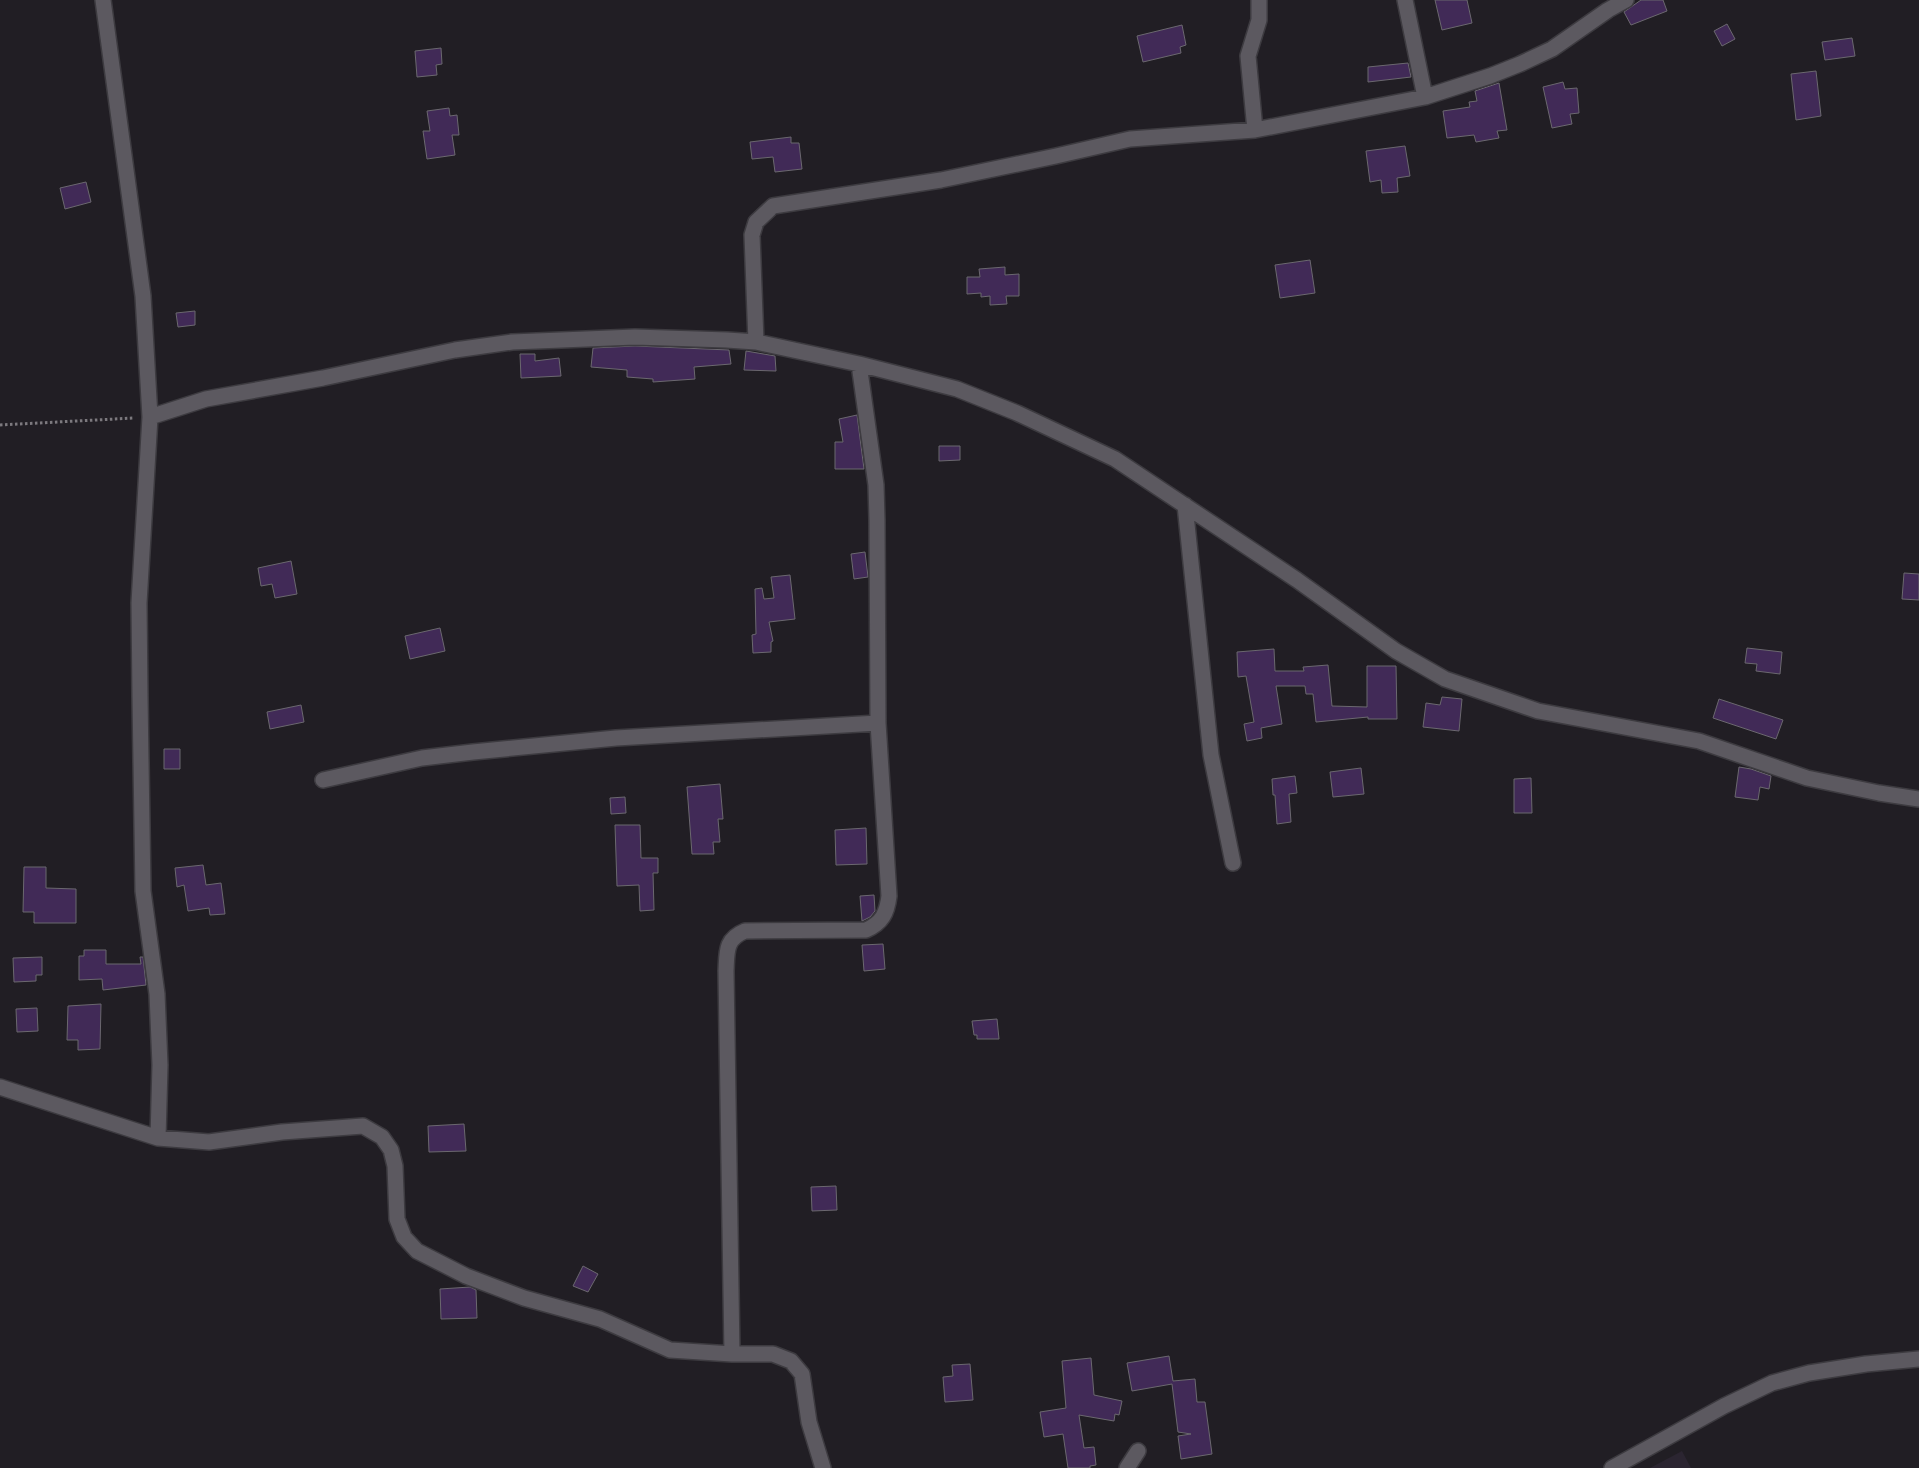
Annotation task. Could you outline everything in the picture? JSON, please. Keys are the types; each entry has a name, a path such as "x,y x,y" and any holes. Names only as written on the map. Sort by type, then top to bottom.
{"street":[{"path":"103,0 143,296 150,417 140,603 142,891 157,994 160,1065 158,1138"},
{"path":"1255,130 1248,56 1259,20 1259,0"},
{"path":"1406,0 1425,97"},
{"path":"756,342 752,235 756,222 774,206 941,180 1130,139 1255,130 1425,97 1520,64 1552,48 1626,0"},
{"path":"150,417 206,399 323,378 455,350 512,342 635,337 727,340 756,342 859,364 957,389 1017,413 1115,459 1298,580 1396,651 1445,679 1538,711 1699,741 1807,778 1919,799"},
{"path":"732,1354 726,971 730,942 737,934 745,931 866,930 876,925 882,919 888,908 889,896 878,723 876,494 859,364"},
{"path":"1185,505 1211,755 1233,863"},
{"path":"322,780 422,758 482,751 616,738 878,723"},
{"path":"0,1087 158,1138 209,1142 282,1132 363,1126 382,1137 392,1150 397,1218 404,1237 416,1251 466,1276 524,1298 600,1319 670,1350 732,1354 773,1354 791,1361 802,1374 810,1422 823,1468"},
{"path":"1612,1468 1724,1406 1772,1383 1809,1373 1866,1364 1919,1359"},
{"path":"1127,1468 1138,1451"}],"path":[{"path":"0,425 150,417"}],"shaded area":[{"path":"1682,1451 1691,1468 1650,1468"}],"building":[{"path":"1435,0 1467,0 1472,23 1442,30"},
{"path":"1641,0 1663,0 1667,11 1631,25 1624,12"},
{"path":"1727,24 1735,39 1722,46 1714,31"},
{"path":"1182,25 1186,45 1180,47 1181,53 1143,62 1137,36"},
{"path":"1852,38 1855,56 1825,60 1822,42"},
{"path":"441,48 442,64 436,65 437,75 417,77 415,51"},
{"path":"1408,63 1411,77 1368,82 1368,67"},
{"path":"1816,71 1821,116 1796,120 1791,74"},
{"path":"1563,82 1565,89 1577,88 1579,113 1570,114 1572,124 1552,128 1543,87"},
{"path":"1499,83 1507,130 1497,131 1499,138 1476,142 1474,135 1447,138 1443,111 1470,107 1469,102 1477,101 1475,91"},
{"path":"449,108 450,116 457,115 459,135 452,135 455,155 427,159 423,131 430,131 427,111"},
{"path":"791,137 791,143 799,143 802,169 775,172 773,157 752,159 750,142"},
{"path":"1405,146 1410,176 1397,178 1398,192 1382,193 1381,180 1370,182 1366,151"},
{"path":"86,182 91,202 65,209 60,188"},
{"path":"1310,260 1315,293 1280,298 1275,265"},
{"path":"1005,267 1005,275 1019,274 1019,296 1006,296 1007,304 990,305 990,296 981,297 981,293 967,294 967,277 980,277 979,269"},
{"path":"195,311 195,325 178,327 176,313"},
{"path":"635,346 729,350 731,364 694,367 695,379 653,382 653,379 627,377 627,370 591,367 593,348"},
{"path":"746,351 775,356 776,371 744,370"},
{"path":"520,354 535,354 535,361 559,358 561,376 521,378"},
{"path":"857,415 864,469 835,469 835,442 843,442 839,419"},
{"path":"939,446 960,446 960,460 939,461"},
{"path":"865,552 868,577 854,579 851,554"},
{"path":"291,561 297,594 275,598 272,584 261,586 258,568"},
{"path":"1904,573 1919,574 1919,600 1902,599"},
{"path":"790,575 795,619 769,622 773,641 771,642 771,652 753,653 752,635 756,634 755,589 762,588 764,599 774,598 771,577"},
{"path":"440,628 445,651 410,659 405,636"},
{"path":"1747,648 1782,652 1780,674 1756,671 1757,664 1745,663"},
{"path":"1274,649 1275,671 1304,671 1303,667 1328,665 1332,706 1367,707 1367,666 1396,666 1397,719 1368,719 1368,717 1316,722 1313,694 1306,694 1305,686 1276,686 1282,724 1261,728 1262,738 1247,741 1244,724 1254,722 1246,676 1238,677 1237,652"},
{"path":"1442,697 1462,699 1459,731 1423,727 1426,703 1440,705"},
{"path":"1719,699 1783,720 1776,739 1713,718"},
{"path":"301,705 304,722 270,729 267,712"},
{"path":"164,749 180,749 180,769 164,769"},
{"path":"1739,767 1771,776 1769,789 1760,787 1758,800 1735,797"},
{"path":"1361,768 1364,794 1333,797 1330,772"},
{"path":"1295,776 1297,793 1289,794 1291,822 1277,824 1272,779"},
{"path":"1531,778 1532,813 1514,813 1514,779"},
{"path":"720,784 723,819 718,819 720,842 713,842 714,854 692,854 687,787"},
{"path":"625,797 626,813 611,814 610,798"},
{"path":"615,825 640,825 641,858 658,858 658,873 653,873 654,910 640,911 639,885 617,886"},
{"path":"866,828 867,864 836,865 835,830"},
{"path":"203,865 206,885 221,883 225,914 210,915 209,908 188,911 184,885 177,887 175,868"},
{"path":"24,867 46,867 46,888 76,889 76,923 34,923 34,912 23,912"},
{"path":"874,895 875,911 870,917 862,921 860,896"},
{"path":"883,944 885,969 864,971 862,945"},
{"path":"84,950 106,950 106,964 141,964 140,957 143,957 146,985 103,990 102,979 79,980 79,956 84,956"},
{"path":"42,957 42,975 36,975 36,981 14,982 13,958"},
{"path":"101,1004 100,1049 78,1050 78,1040 67,1040 68,1006"},
{"path":"37,1008 38,1031 17,1032 16,1009"},
{"path":"997,1019 999,1039 977,1039 977,1035 974,1035 972,1021"},
{"path":"464,1124 466,1151 429,1152 428,1126"},
{"path":"836,1186 837,1210 812,1211 811,1187"},
{"path":"583,1266 598,1274 588,1292 573,1286"},
{"path":"470,1287 476,1290 477,1318 441,1319 440,1289"},
{"path":"1169,1356 1173,1381 1195,1379 1197,1402 1205,1402 1212,1454 1181,1459 1178,1436 1191,1434 1178,1432 1172,1384 1132,1391 1127,1363"},
{"path":"1091,1358 1094,1395 1122,1401 1119,1415 1115,1414 1114,1421 1079,1415 1084,1448 1094,1447 1096,1465 1090,1466 1090,1468 1068,1468 1063,1434 1044,1437 1040,1412 1066,1408 1062,1361"},
{"path":"970,1364 973,1400 945,1402 943,1377 953,1376 952,1365"}]}
